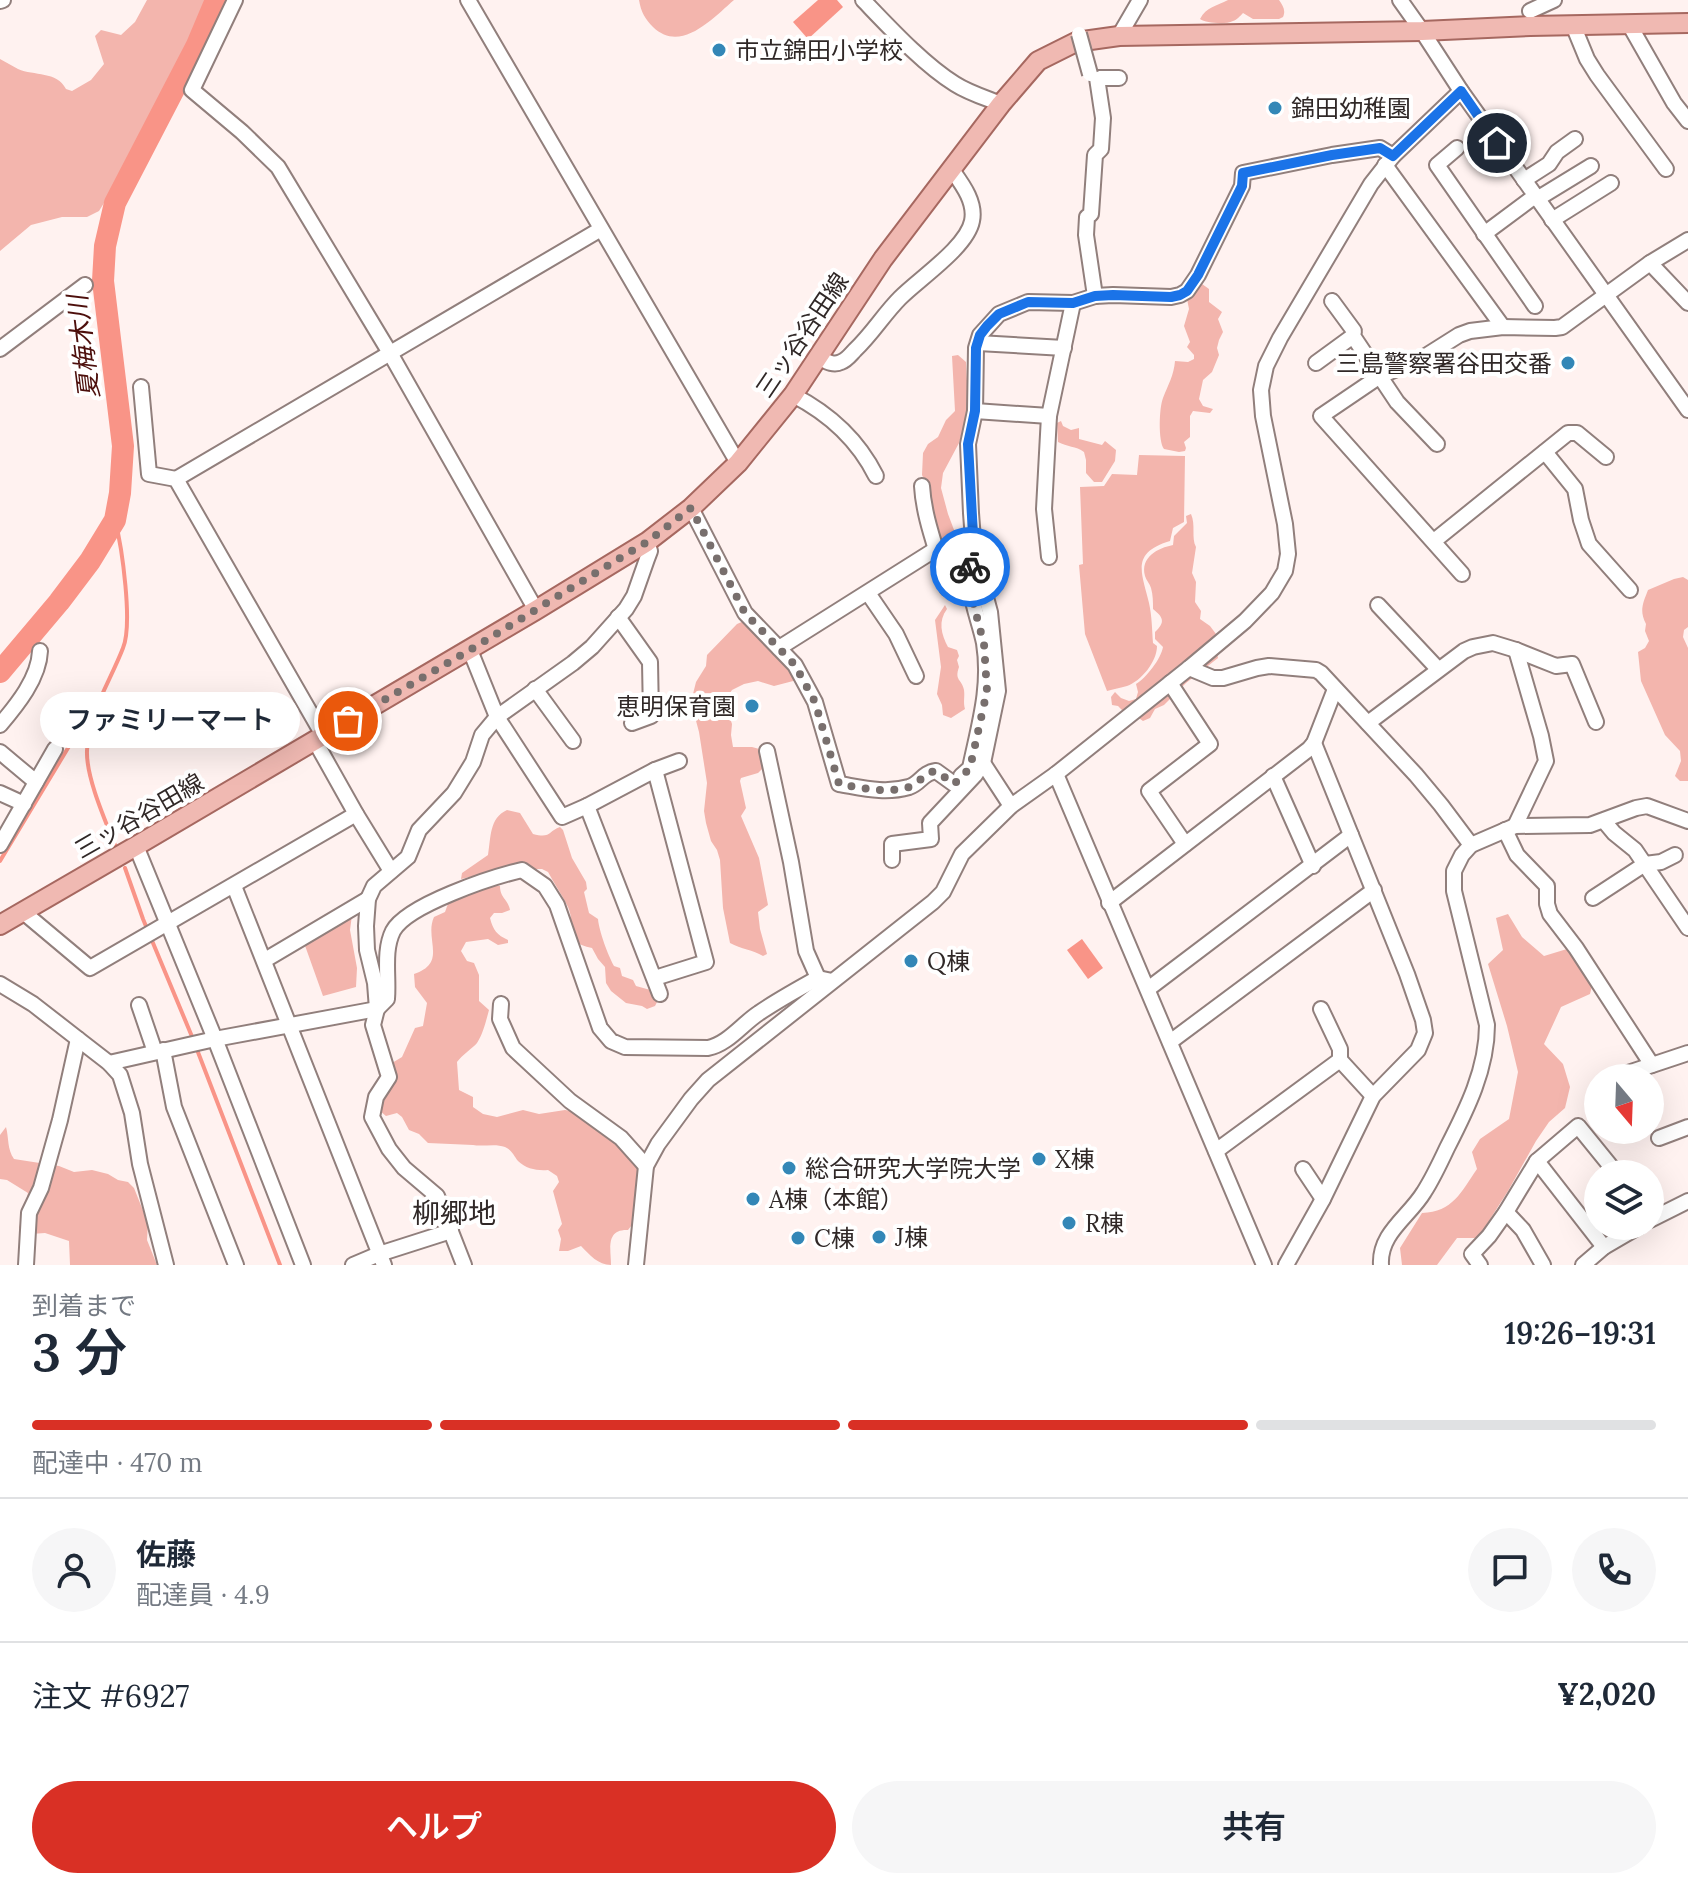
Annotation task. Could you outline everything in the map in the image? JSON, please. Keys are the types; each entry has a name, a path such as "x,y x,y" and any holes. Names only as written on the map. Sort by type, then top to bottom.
{"main road":[{"name":"三ッ谷谷田線","path":"0,925 470,650 647,542 691,508 738,463 793,395 883,259 1001,104 1038,61 1076,42 1119,36 1422,31 1530,12 1573,25 1688,23"}],"street":[{"path":"235,0 192,90 278,167 390,353 536,610"},
{"path":"468,0 738,463"},
{"path":"863,0 954,84 1001,104"},
{"path":"1119,36 1140,0"},
{"path":"1400,0 1688,410"},
{"path":"1530,12 1554,0"},
{"path":"1629,24 1674,103 1688,121"},
{"path":"1573,25 1597,75 1666,169"},
{"path":"1079,34 1090,74"},
{"path":"1095,296 1086,235 1087,217 1091,214 1095,155 1101,149 1103,118 1097,78 1119,78"},
{"path":"636,1265 646,1166 658,1144 708,1080 825,979 933,902 943,892 962,854 1011,806 1189,668 1245,621 1272,593 1285,571 1288,554 1263,416 1261,390 1266,366 1371,184 1389,161 1461,91"},
{"path":"1524,180 1549,164 1557,152 1575,139"},
{"path":"892,860 892,844 931,839 930,823 983,763 998,691 990,612 974,553 968,444 975,411 978,343 980,335 999,314 1028,302 1073,303 1095,296 1141,294 1171,297 1187,291 1242,186 1243,173 1380,148 1503,327"},
{"path":"1457,148 1437,165 1535,306"},
{"path":"1484,234 1536,197 1591,166"},
{"path":"818,357 833,364 843,361 868,337 900,298 946,257 969,231 973,216 971,205 967,192 952,170"},
{"path":"1552,220 1611,183"},
{"path":"141,387 149,474 176,479 601,229"},
{"path":"1462,574 1321,416 1380,376 1421,359 1459,335 1503,327 1562,327 1650,263 1688,240"},
{"path":"1650,263 1685,296"},
{"path":"0,349 85,285"},
{"path":"1332,301 1397,402 1437,444"},
{"path":"1049,557 1044,509 1049,416 1073,303"},
{"path":"1316,363 1353,336"},
{"path":"978,343 1064,348"},
{"path":"793,395 819,409 846,433 876,476"},
{"path":"975,411 1049,416"},
{"path":"1434,541 1565,435 1577,433 1606,457"},
{"path":"1545,452 1575,489 1589,544 1630,590"},
{"path":"176,479 319,738 356,814 391,871"},
{"path":"922,486 924,506 947,588"},
{"path":"691,508 745,613 795,665 815,702 839,784 886,791 914,786 926,773 936,771 954,784"},
{"path":"464,1265 437,1196 404,1168 389,1149 372,1117 376,1097 389,1077 373,1025 377,1009 367,950 368,899 374,886 408,857 419,830 454,793 473,762 482,735 497,717 573,663 626,609 634,596 650,551 647,542"},
{"path":"779,648 936,549"},
{"path":"939,813 940,805 954,784 970,768 987,691 984,644 970,591 970,561 974,553"},
{"path":"868,593 896,634 916,676"},
{"path":"1378,605 1438,669"},
{"path":"618,617 650,662 651,716 632,723"},
{"path":"1368,723 1464,651 1484,643 1516,650 1556,666 1572,664 1596,722"},
{"path":"470,650 497,717 562,817 679,761"},
{"path":"1516,650 1546,761 1510,828 1517,855 1547,886 1550,914 1576,948 1651,1064"},
{"path":"0,725 36,671 40,651"},
{"path":"1189,668 1213,678 1269,666 1321,673 1433,795 1471,845"},
{"path":"1170,683 1210,744 1149,791 1185,844"},
{"path":"535,689 573,741"},
{"path":"1109,903 1314,743 1335,689"},
{"path":"1286,1265 1323,1199 1373,1096 1418,1050 1425,1033 1411,986 1314,743"},
{"path":"0,845 55,749"},
{"path":"767,751 806,951 825,979"},
{"path":"0,752 36,782"},
{"path":"983,763 1011,806"},
{"path":"655,770 706,962 655,978"},
{"path":"1056,774 1264,1265"},
{"path":"1273,776 1313,866"},
{"path":"0,793 24,804"},
{"path":"587,806 660,994"},
{"path":"1381,1265 1380,1254 1385,1241 1423,1194 1456,1130 1481,1071 1486,1047 1487,1025 1454,891 1453,881 1458,863 1471,845 1510,828 1580,826 1647,806 1688,821"},
{"path":"22,911 90,968 356,814"},
{"path":"1604,821 1635,850 1688,928"},
{"path":"1148,989 1351,835"},
{"path":"136,846 303,1265"},
{"path":"1593,898 1645,864 1661,862 1675,855"},
{"path":"109,1063 215,1039 377,1009 387,999 387,953 392,932 400,921 459,890 522,870 545,886 557,905 600,1028 611,1041 625,1047 717,1047 757,1014 825,979"},
{"path":"234,886 382,1259"},
{"path":"1170,1042 1374,890"},
{"path":"265,960 368,899"},
{"path":"0,984 33,1004 120,1075 132,1113 143,1177 166,1265"},
{"path":"501,1004 500,1019 513,1048 570,1101 621,1138 646,1166"},
{"path":"139,1005 159,1051 174,1107 236,1265"},
{"path":"1321,1009 1340,1049 1340,1060 1373,1096"},
{"path":"26,1265 29,1213 41,1188 78,1039"},
{"path":"1655,1064 1688,1053"},
{"path":"1216,1151 1340,1060"},
{"path":"1480,1265 1472,1254 1506,1212 1537,1161 1578,1126 1606,1160"},
{"path":"1664,1136 1688,1127"},
{"path":"1537,1161 1604,1247"},
{"path":"1303,1169 1323,1199"},
{"path":"1664,1212 1688,1201"},
{"path":"1506,1212 1523,1230 1543,1265"},
{"path":"353,1265 382,1259 451,1231"},
{"path":"1583,1265 1615,1240"}],"shaded area":[{"path":"147,0 211,0 165,94 109,195 99,211 87,217 62,217 31,225 0,251 0,59 18,69 57,79 72,91 91,80 104,64 95,36 101,30 121,35 135,22"},
{"path":"639,0 734,0 707,24 675,37 653,27 644,15"},
{"path":"818,0 837,0 843,7 808,39 793,22"},
{"path":"1228,0 1279,0 1284,15 1279,19 1253,19 1243,13 1236,20 1225,23 1200,19 1209,9"},
{"path":"1202,284 1209,289 1209,302 1222,312 1218,319 1223,332 1217,348 1219,355 1212,372 1203,380 1199,399 1203,406 1213,409 1210,413 1193,411 1190,416 1190,437 1184,442 1185,451 1179,452 1164,449 1162,445 1161,409 1175,361 1194,359 1187,347 1190,342 1184,326 1189,309 1187,299 1195,286"},
{"path":"958,355 966,362 968,399 959,443 943,473 941,488 962,551 961,576 953,583 948,581 922,475 923,453 955,411 952,356"},
{"path":"1061,421 1071,430 1079,428 1079,439 1102,445 1105,441 1116,450 1115,461 1102,482 1094,482 1086,473 1084,452 1058,442 1057,423"},
{"path":"1139,455 1185,456 1184,522 1173,528 1170,541 1149,552 1142,565 1153,643 1157,646 1154,658 1138,680 1107,691 1085,634 1079,565 1083,564 1080,487 1104,486 1112,474 1137,475"},
{"path":"1191,514 1196,547 1192,573 1196,582 1195,602 1201,611 1200,619 1216,634 1214,639 1218,658 1143,721 1129,711 1112,705 1111,697 1115,692 1129,701 1136,699 1136,684 1162,652 1163,647 1155,639 1155,632 1162,620 1153,609 1145,564 1156,551 1173,545 1174,536 1187,523 1186,516"},
{"path":"1683,577 1688,580 1688,627 1683,637 1688,648 1688,781 1680,781 1675,776 1681,761 1680,751 1665,735 1641,681 1638,652 1649,641 1642,611 1648,590"},
{"path":"945,605 947,609 942,618 942,632 948,647 957,650 959,656 957,675 963,686 965,709 951,718 943,715 937,694 941,667 935,620"},
{"path":"744,621 782,655 797,680 774,686 758,681 744,684 732,690 727,697 733,747 763,750 766,765 758,773 740,781 746,808 741,816 759,858 768,905 758,912 767,954 763,956 730,943 723,908 720,860 711,841 704,811 707,783 691,702 696,682 706,666 707,655 737,624"},
{"path":"507,810 520,813 533,834 546,835 560,827 563,830 572,858 586,882 584,892 589,913 598,919 614,966 620,968 622,976 633,980 636,986 654,991 658,1000 655,1006 647,1009 626,1003 611,991 606,983 605,967 592,948 573,938 568,907 548,872 518,866 461,879 462,873 488,855 494,823"},
{"path":"491,884 500,886 509,906 510,910 494,913 490,918 496,932 508,943 498,945 488,939 466,942 461,951 467,961 474,963 479,975 479,1001 489,1010 477,1043 457,1062 459,1090 473,1097 473,1107 483,1114 497,1117 523,1110 539,1114 565,1110 576,1112 620,1142 640,1169 635,1221 628,1230 613,1237 611,1265 598,1261 581,1246 559,1251 561,1239 558,1230 562,1224 553,1191 559,1182 557,1176 548,1170 525,1166 501,1146 428,1143 409,1130 397,1113 386,1116 380,1111 385,1077 392,1063 402,1057 415,1028 423,1026 427,1003 415,987 414,974 430,964 433,957 434,917 445,912 449,901"},
{"path":"1508,914 1522,937 1544,956 1567,949 1592,986 1590,994 1561,1007 1544,1044 1563,1064 1570,1087 1565,1108 1549,1122 1536,1141 1478,1238 1457,1238 1437,1265 1402,1265 1400,1248 1422,1213 1449,1205 1461,1193 1477,1169 1472,1152 1480,1139 1509,1119 1518,1072 1488,964 1503,950 1496,918"},
{"path":"352,915 350,930 357,968 356,987 323,996 303,940"},
{"path":"1082,939 1103,968 1088,979 1067,950"},
{"path":"6,1127 14,1159 59,1166 74,1172 92,1170 128,1182 134,1188 148,1223 147,1240 157,1265 70,1265 69,1241 45,1233 31,1234 19,1228 28,1193 0,1179 0,1135"}],"waterway":[{"name":"夏梅木川","path":"0,672 59,602 90,561 115,520 123,446 103,281 105,246 115,203 197,45 216,0"},
{"path":"115,520 125,585 126,637 95,711 87,751 93,786 115,845"},
{"path":"0,861 74,738 82,726 91,720"},
{"path":"125,868 193,1039"},
{"path":"196,1047 280,1265"}],"way so far":[{"path":"348,721 647,542 691,508 745,613 795,665 815,702 839,784 886,791 914,786 926,773 936,771 954,784 970,768 987,691 984,644 970,591 970,567"}],"place":[{"name":"市立錦田小学校","path":"719,50"},
{"name":"錦田幼稚園","path":"1275,108"},
{"name":"三島警察署谷田交番","path":"1568,363"},
{"name":"恵明保育園","path":"752,706"},
{"name":"ファミリーマート","path":"348,721"},
{"name":"Q棟","path":"911,961"},
{"name":"X棟","path":"1039,1159"},
{"name":"総合研究大学院大学","path":"789,1168"},
{"name":"A棟（本館）","path":"753,1199"},
{"name":"R棟","path":"1069,1223"},
{"name":"J棟","path":"879,1237"},
{"name":"C棟","path":"798,1238"}],"district":[{"name":"柳郷地","path":"454,1213"}],"route":[{"path":"970,567 974,553 968,444 975,411 976,348 980,335 999,314 1028,302 1073,303 1095,296 1113,295 1180,295 1187,291 1198,275 1242,186 1243,173 1380,148 1393,156 1461,91 1497,143"}]}
